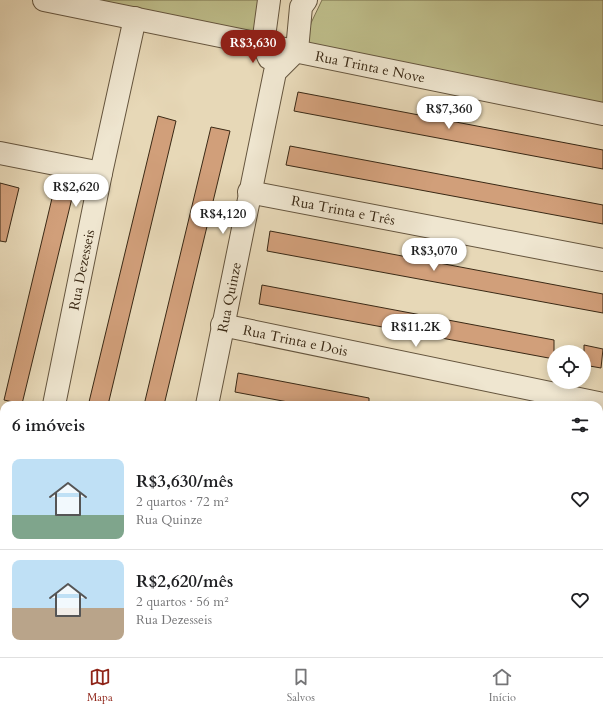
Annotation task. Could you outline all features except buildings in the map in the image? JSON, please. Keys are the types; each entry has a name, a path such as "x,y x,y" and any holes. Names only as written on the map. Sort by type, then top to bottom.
{"street":[{"name":"Rua Trinta e Nove","path":"44,0 603,114"},
{"path":"269,0 280,47 275,72"},
{"path":"275,72 280,47 306,0"},
{"name":"Rua Dezesseis","path":"55,401 101,173 135,18"},
{"name":"Rua Quinze","path":"208,401 249,192 275,72"},
{"path":"0,153 101,173"},
{"name":"Rua Trinta e Três","path":"249,192 603,260"},
{"name":"Rua Trinta e Dois","path":"222,325 589,401"}],"shaded area":[{"path":"86,0 261,0 257,35"},
{"path":"322,0 603,0 603,105 306,47 311,23"}]}
